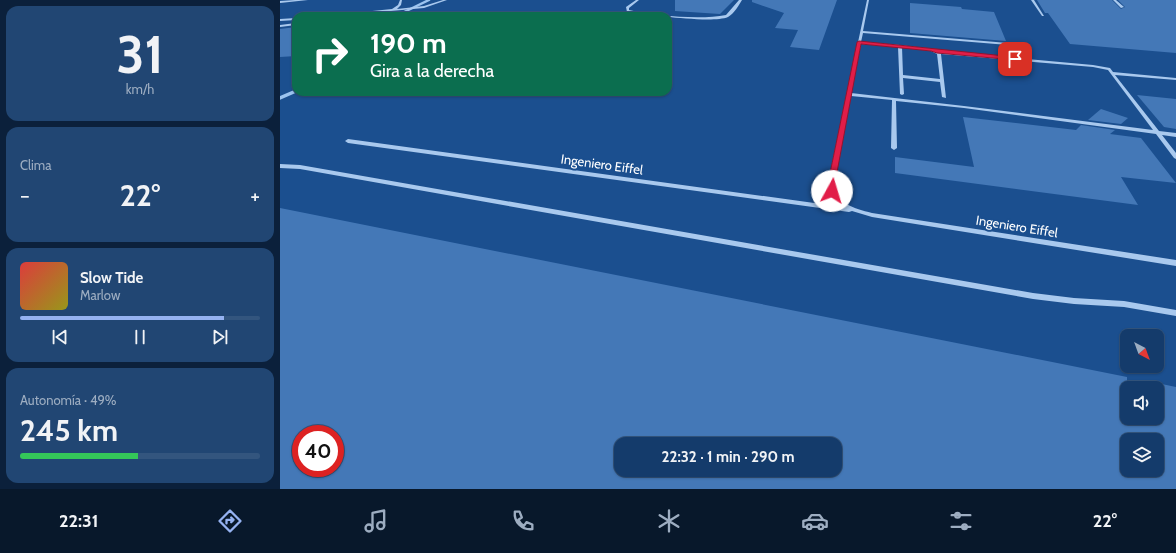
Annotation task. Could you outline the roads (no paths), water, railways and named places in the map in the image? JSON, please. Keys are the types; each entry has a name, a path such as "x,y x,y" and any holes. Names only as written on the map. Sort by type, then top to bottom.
{"street":[{"path":"280,2 307,0"},
{"path":"387,12 396,9 401,0"},
{"path":"365,12 424,7 446,0"},
{"path":"638,0 627,8 628,11 639,12"},
{"path":"672,15 721,18 728,16 741,0"},
{"path":"868,0 849,94 964,107 1176,135"},
{"path":"1032,0 1043,15"},
{"path":"1114,0 1122,7"},
{"path":"280,20 292,19"},
{"path":"280,26 291,25"},
{"path":"862,32 1008,44"},
{"path":"859,42 932,50 937,52 1093,66 1109,69 1176,157"},
{"path":"900,46 902,94"},
{"path":"937,52 939,53 944,97"},
{"path":"1112,73 1176,79"},
{"path":"901,76 942,81"},
{"name":"Ingeniero Eiffel","path":"849,94 832,183 832,191 839,202 854,210"},
{"path":"894,99 894,148"},
{"name":"Ingeniero Eiffel","path":"348,141 854,210 880,216 1176,263"},
{"path":"280,166 308,168 1033,296 1074,301 1124,304 1176,313"}],"waterway":[{"path":"404,12 429,0"},
{"path":"280,98 292,93"}]}
